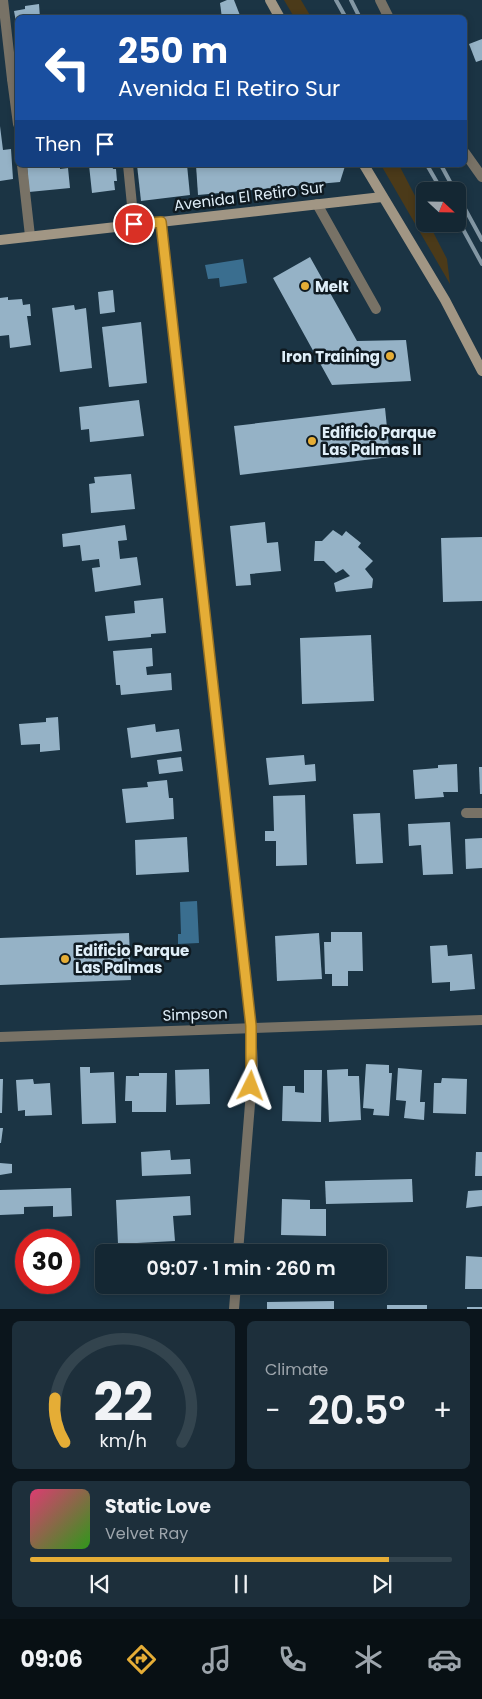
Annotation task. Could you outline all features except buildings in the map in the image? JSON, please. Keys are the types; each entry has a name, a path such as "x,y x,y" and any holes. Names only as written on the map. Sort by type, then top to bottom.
{"street":[{"path":"3,0 15,101"},
{"path":"270,0 278,15"},
{"path":"380,0 388,15"},
{"path":"467,156 482,177"},
{"path":"22,167 30,236"},
{"path":"128,167 134,224"},
{"path":"365,167 445,300 482,371"},
{"name":"Avenida El Retiro Sur","path":"0,240 382,196"},
{"path":"317,204 376,309"},
{"path":"161,222 251,1026 253,1067 239,1244"},
{"path":"466,814 482,813"},
{"name":"Simpson","path":"0,1037 251,1026 482,1020"},
{"path":"234,1309 235,1294"}],"shaded area":[{"path":"284,0 301,0 310,15 293,15"},
{"path":"382,167 400,167 416,198 416,225"},
{"path":"420,232 433,232 447,259 450,284"}],"water":[{"path":"243,259 247,283 220,287 219,278 208,279 205,265"},
{"path":"197,901 199,943 178,944 178,934 181,934 180,902"}],"railway":[{"path":"336,0 344,15"},
{"path":"351,0 358,15"},
{"path":"428,167 437,182"},
{"path":"442,167 450,182"},
{"path":"466,211 482,240"},
{"path":"465,232 482,264"}],"place":[{"name":"Melt","path":"305,286"},
{"name":"Iron Training","path":"390,356"},
{"name":"Edificio Parque Las Palmas II","path":"312,441"},
{"name":"Edificio Parque Las Palmas","path":"65,959"}],"route":[{"path":"134,224 161,222 251,1026 253,1067 251,1086"}]}
